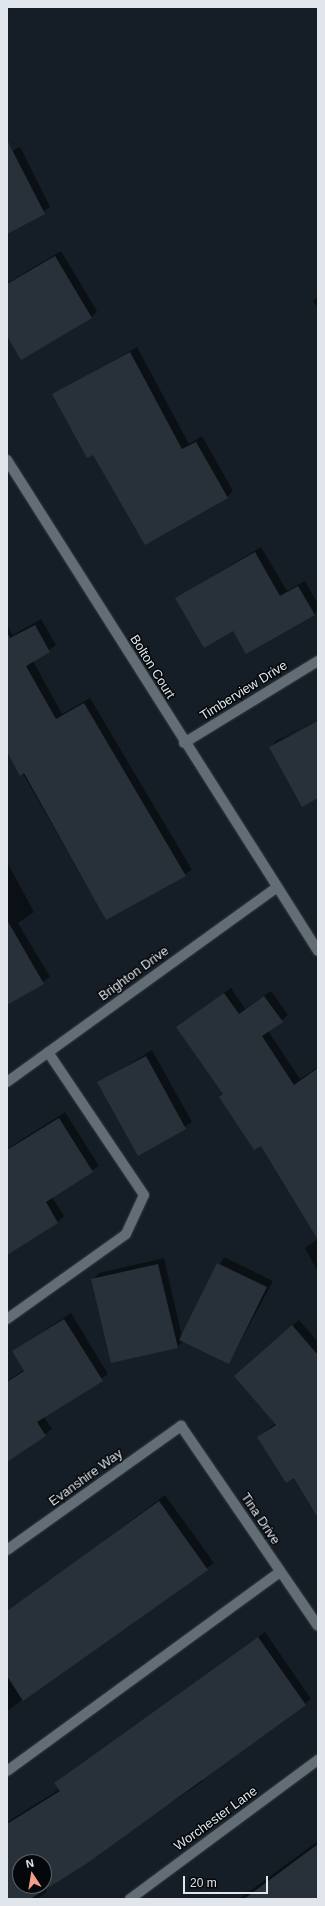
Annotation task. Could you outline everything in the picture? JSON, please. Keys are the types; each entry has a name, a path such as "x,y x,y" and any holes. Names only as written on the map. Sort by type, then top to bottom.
{"street":[{"name":"Bolton Court","path":"7,460 184,743 318,951"},
{"name":"Timberview Drive","path":"184,743 318,661"},
{"name":"Brighton Drive","path":"7,1082 276,888"},
{"path":"7,1319 126,1234 144,1195 48,1052"},
{"name":"Evanshire Way","path":"7,1550 181,1426"},
{"name":"Tina Drive","path":"181,1426 318,1626"},
{"path":"7,1771 280,1572"},
{"name":"Worchester Lane","path":"130,1899 318,1760"}],"building":[{"path":"7,140 45,214 7,234"},
{"path":"55,256 92,318 21,360 7,336 7,284"},
{"path":"130,352 182,449 196,442 228,498 145,545 93,455 87,458 52,394"},
{"path":"255,552 280,596 298,586 315,615 246,654 233,631 204,648 175,598"},
{"path":"35,625 50,652 26,666 56,719 84,703 186,876 106,920 24,773 20,776 7,752 7,632 10,638"},
{"path":"318,721 318,798 302,807 269,747"},
{"path":"7,920 44,984 7,1005"},
{"path":"224,993 239,1014 264,996 283,1022 262,1036 294,1085 318,1068 318,1240 261,1146 254,1150 219,1097 223,1094 176,1027"},
{"path":"146,1056 186,1129 138,1156 97,1082"},
{"path":"59,1118 93,1172 46,1202 58,1223 7,1255 7,1150"},
{"path":"217,1263 267,1287 229,1364 179,1340"},
{"path":"158,1264 178,1348 111,1363 91,1279"},
{"path":"64,1319 103,1381 37,1422 46,1436 7,1462 7,1382 24,1371 12,1351"},
{"path":"292,1325 318,1355 318,1518 294,1478 286,1483 257,1437 276,1425 234,1376"},
{"path":"159,1501 208,1570 23,1701 7,1676 7,1611"},
{"path":"258,1637 306,1705 86,1864 52,1885 52,1854 12,1854 12,1894 38,1894 30,1899 7,1899 7,1824 60,1791 54,1783"},
{"path":"318,1844 318,1899 244,1899"}]}
